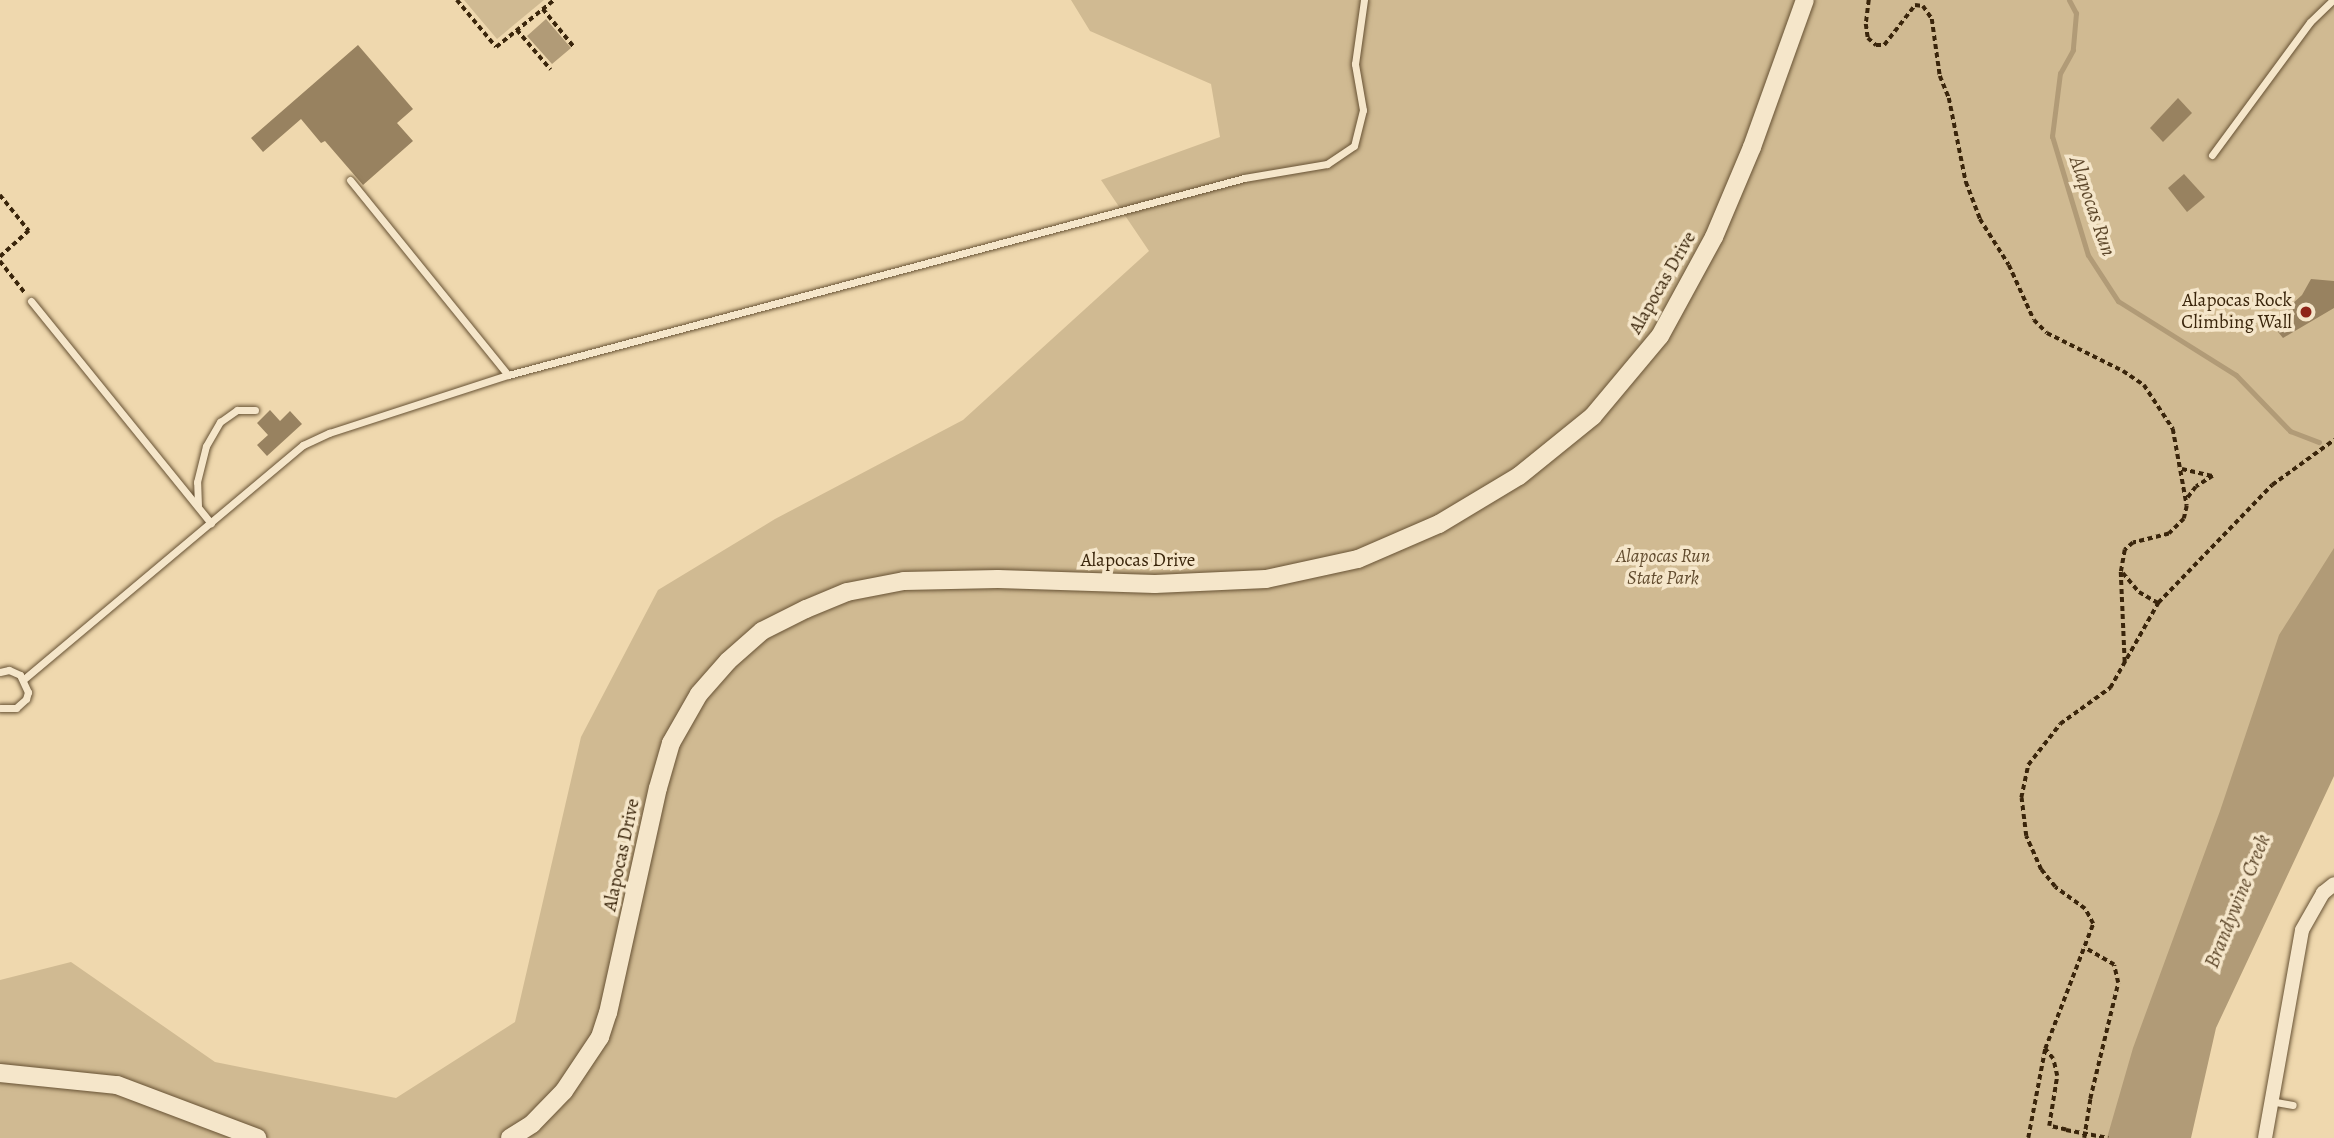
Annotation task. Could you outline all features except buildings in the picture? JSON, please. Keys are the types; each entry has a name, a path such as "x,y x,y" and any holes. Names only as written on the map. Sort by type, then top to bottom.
{"street":[{"name":"Alapocas Drive","path":"510,1138 532,1124 564,1091 600,1037 608,1013 658,788 671,743 699,694 728,661 762,631 847,592 904,581 998,579 1155,584 1266,579 1358,559 1439,524 1519,476 1593,416 1660,336 1714,237 1752,147 1805,0"},
{"path":"2265,1138 2302,930 2323,893 2334,884"},
{"path":"0,1073 117,1085 257,1138"}],"lane":[{"path":"24,679 303,445 329,433 508,376 1244,178 1327,164 1354,146 1363,110 1355,64 1364,0"},
{"path":"2212,155 2310,22 2333,0"},
{"path":"349,180 508,376"},
{"path":"31,301 211,523"},
{"path":"198,507 197,482 206,446 220,422 237,410 255,410"},
{"path":"0,672 15,671 24,679 28,692 22,705 9,710 0,708"},
{"path":"2270,1101 2292,1105"}],"path":[{"path":"457,0 496,47 554,0"},
{"path":"1869,0 1866,24 1868,38 1876,45 1884,46 1916,5 1923,6 1932,19 1940,76 1949,98 1966,182 1980,219 2009,265 2034,320 2047,333 2123,371 2144,385 2173,429 2187,499 2183,519 2169,534 2133,543 2125,550 2121,572 2125,665"},
{"path":"1923,6 1925,0"},
{"path":"542,9 575,47"},
{"path":"517,30 551,70"},
{"path":"0,194 29,231 0,259 31,301"},
{"path":"2028,1138 2045,1049 2054,1019 2093,924 2085,909 2055,887 2041,870 2026,835 2021,798 2028,765 2060,724 2110,688 2158,603 2272,485 2334,440"},
{"path":"2182,469 2213,476 2196,487 2187,499"},
{"path":"2121,572 2139,592 2158,603"},
{"path":"2084,1138 2090,1099 2118,983 2114,965 2085,948"},
{"path":"2045,1049 2053,1059 2057,1076 2049,1126 2108,1138"}],"green space":[{"path":"464,0 544,0 497,39"},
{"name":"Alapocas Run State Park","path":"1071,0 2334,0 2334,667 2144,1138 0,1138 0,980 71,962 215,1062 396,1098 515,1022 581,737 658,590 775,519 963,420 1149,251 1101,180 1220,137 1211,84 1090,31"}],"water":[{"path":"546,19 571,48 552,64 527,36"},
{"name":"Brandywine Creek","path":"2334,548 2334,776 2216,1028 2191,1138 2107,1138 2133,1048 2220,811 2279,635"}],"waterway":[{"name":"Alapocas Run","path":"2069,0 2076,13 2073,50 2060,73 2052,136 2088,255 2118,301 2236,375 2290,431 2319,442"}],"place":[{"name":"Alapocas Rock Climbing Wall","path":"2306,312"}]}
